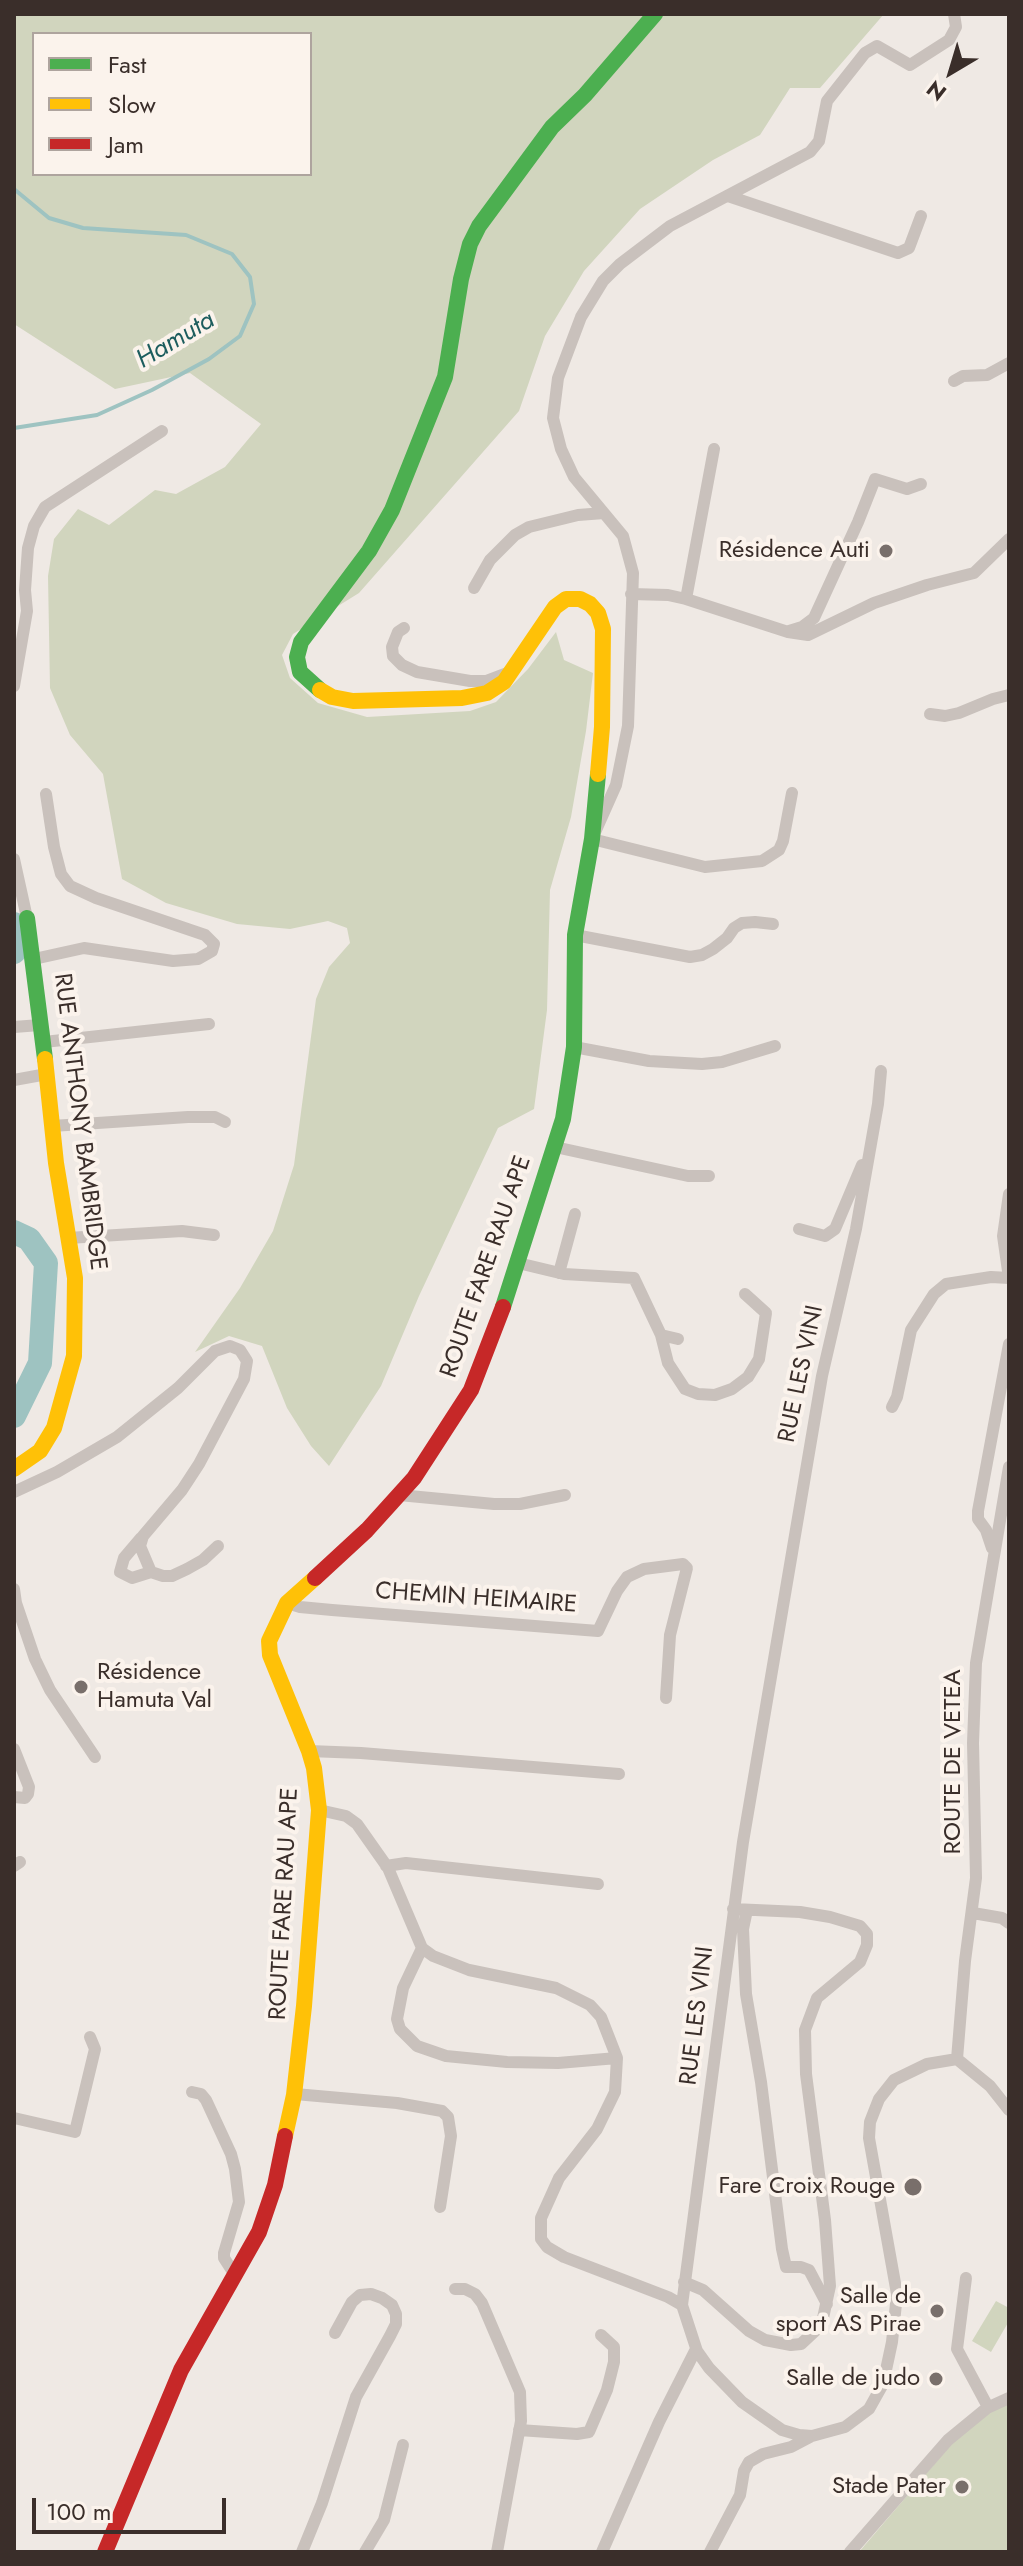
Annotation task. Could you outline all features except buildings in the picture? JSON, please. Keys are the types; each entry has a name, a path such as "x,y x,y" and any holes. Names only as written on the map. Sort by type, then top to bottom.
{"main road":[{"path":"513,669 504,682 487,693 462,698 353,701 332,697 313,685 300,672 297,657 301,642 369,551 392,510 414,458 445,377 461,279 470,244 479,226 552,127 585,95 655,14"},
{"name":"ROUTE FARE RAU APE","path":"105,2552 181,2370 259,2232 268,2210 295,2094 319,1810 309,1751 270,1655 269,1641 273,1628 287,1603 367,1530 399,1495 434,1449 471,1390 484,1364 563,1119 574,1047 575,935 592,839 602,727 603,629 598,613 580,599 566,599 555,607 513,669"},
{"name":"RUE ANTHONY BAMBRIDGE","path":"14,1469 40,1451 54,1428 74,1356 75,1290 27,918"}],"street":[{"path":"792,793 783,841 772,856 762,861 705,867 592,839 616,785 628,726 633,573 623,536 574,477 561,449 553,418 558,378 581,317 603,281 642,245 693,214 810,152 819,141 827,101 865,53 877,46 910,65 949,40 956,27 954,14"},
{"path":"728,196 898,253 909,248 921,216"},
{"path":"954,381 963,376 987,375 1009,363"},
{"path":"14,686 27,611 28,548 34,526 45,507 162,431"},
{"path":"686,599 714,449"},
{"path":"786,632 802,627 814,618 841,563 875,479 907,489 921,484"},
{"path":"474,588 490,560 515,535 529,527 578,515 604,513"},
{"path":"631,594 686,599 786,632 808,635 874,603 974,573 1009,539"},
{"path":"404,628 394,638 393,656 402,665 417,672 452,679 486,681 501,677 513,669"},
{"path":"930,714 945,716 959,713 1009,695"},
{"path":"34,959 84,948 173,961 198,959 212,951 214,944 205,935 193,930 96,898 70,886 61,874 46,794"},
{"name":"RUE ANTHONY BAMBRIDGE","path":"14,859 27,918"},
{"path":"575,935 690,957 713,949 742,923 773,924"},
{"path":"44,1042 209,1024"},
{"path":"14,1027 40,1025"},
{"path":"574,1047 649,1061 702,1064 722,1062 775,1046"},
{"name":"RUE LES VINI","path":"812,2436 782,2430 724,2386 696,2349 682,2305 733,1909 822,1376 856,1229 881,1071"},
{"path":"14,1080 47,1074"},
{"path":"52,1126 188,1117 215,1117 225,1122"},
{"path":"555,1147 688,1176 709,1176"},
{"path":"799,1229 825,1236 835,1229 869,1152"},
{"path":"892,1407 897,1397 911,1330 934,1294 946,1284 991,1277 1009,1278 1003,1236 1009,1194"},
{"path":"559,1273 575,1214"},
{"path":"68,1238 182,1231 214,1235"},
{"path":"518,1263 559,1273 634,1278 661,1335 668,1363 685,1389 698,1394 715,1395 732,1389 748,1377 759,1359 766,1313 745,1294"},
{"path":"661,1335 678,1339"},
{"path":"993,1551 986,1530 978,1519 978,1511 1009,1344"},
{"path":"14,1492 57,1472 117,1437 178,1388 215,1351 224,1346 235,1348 247,1361 244,1379 199,1464 182,1490 124,1558 120,1572 132,1578 151,1572 172,1576 203,1560 218,1546"},
{"name":"ROUTE DE VETEA","path":"957,2059 976,1878 975,1688 979,1635 1009,1467"},
{"path":"399,1495 494,1504 520,1504 565,1495"},
{"path":"143,1536 141,1553 151,1572"},
{"name":"CHEMIN HEIMAIRE","path":"287,1603 332,1610 598,1631 627,1577 644,1569 683,1564 687,1568 670,1635 666,1698"},
{"path":"14,1589 35,1659 56,1700 95,1757"},
{"path":"14,1749 29,1787 25,1798 14,1797"},
{"path":"309,1751 619,1774"},
{"path":"319,1810 346,1816 357,1824 386,1866 422,1948 433,1956 469,1970 538,1984 573,1995 590,2005 601,2017 617,2058 615,2092 597,2129 559,2178 541,2218 541,2239 547,2247 564,2257 682,2305"},
{"path":"386,1866 406,1863 598,1884"},
{"path":"684,2282 703,2290 749,2331 778,2343 801,2344 809,2339 823,2318 830,2286 806,2074 805,2030 817,1998 860,1962 867,1945 867,1934 860,1926 830,1917 800,1912 733,1909"},
{"path":"747,1910 743,1929 746,1994 761,2082 782,2249 786,2267 809,2270 827,2304"},
{"path":"973,1913 1002,1918 1009,1923"},
{"path":"422,1948 403,1988 397,2019 400,2029 417,2046 446,2056 507,2062 558,2063 617,2058"},
{"path":"14,2118 75,2132 94,2060 95,2049 90,2037"},
{"path":"710,2552 740,2495 744,2471 749,2462 812,2436 845,2427 869,2409 883,2384 892,2342 897,2294 869,2138 874,2107 886,2088 911,2070 957,2059 990,2086 1009,2110"},
{"path":"192,2092 201,2094 206,2100 228,2146 235,2169 239,2202 224,2253 235,2275"},
{"path":"295,2094 397,2103 442,2111 448,2117 451,2136 440,2207"},
{"path":"966,2278 957,2349 988,2407"},
{"path":"455,2289 465,2289 475,2294 482,2303 520,2392 523,2410 497,2552"},
{"path":"302,2552 322,2503 356,2397 396,2324 396,2314 392,2305 382,2298 371,2294 360,2295 352,2302 335,2333"},
{"path":"519,2430 589,2432 607,2390 614,2362 614,2347 601,2335"},
{"path":"602,2552 659,2422 696,2349"},
{"path":"850,2552 948,2440 988,2407 1009,2398"},
{"path":"365,2552 384,2520 403,2445"}],"green space":[{"path":"14,14 884,14 820,88 790,88 760,135 713,160 640,209 584,271 545,336 519,411 359,593 293,634 282,655 290,678 318,703 367,717 470,711 496,702 528,669 556,632 564,660 593,673 571,817 550,890 547,1010 534,1109 498,1128 419,1296 381,1386 329,1466 311,1446 287,1408 262,1346 229,1336 195,1352 240,1288 273,1231 294,1165 316,999 329,967 350,943 347,928 328,921 290,929 237,924 166,903 122,879 103,774 70,735 50,688 48,576 54,539 78,509 109,525 155,490 176,494 225,467 261,424 190,373 115,389 14,324"},
{"path":"996,2301 1009,2308 1009,2321 991,2352 972,2341"},
{"name":"Stade Pater","path":"1009,2400 1009,2552 859,2552 971,2421"}],"waterway":[{"name":"Hamuta","path":"14,189 49,218 83,228 186,235 232,254 250,277 254,304 240,336 209,359 152,390 97,415 14,428"},
{"name":"Hamuta","path":"14,924 20,931 14,952"},
{"name":"Hamuta","path":"14,1232 29,1239 46,1263 40,1363 14,1416"}],"traffic: fast":[{"path":"320,690 300,672 297,657 301,642 369,551 392,510 445,377 470,244 479,226 552,127 585,95 655,14"},
{"path":"503,1307 563,1119 574,1047 575,935 592,839 598,774"},
{"path":"27,918 45,1059"}],"traffic: slow":[{"path":"320,690 332,697 353,701 462,698 487,693 504,682 555,607 566,599 580,599 598,613 603,629 598,774"},
{"path":"14,1469 40,1451 54,1428 74,1356 75,1278 56,1163 45,1059"},
{"path":"285,2136 294,2095 304,2006 319,1810 309,1751 270,1655 269,1641 287,1603 315,1578"}],"traffic: jam":[{"path":"315,1578 367,1530 414,1478 471,1390 503,1307"},
{"path":"105,2552 181,2370 259,2232 275,2185 285,2136"}],"place":[{"name":"Résidence Auti","path":"886,551"},
{"name":"Résidence Hamuta Val","path":"81,1687"},
{"name":"Fare Croix Rouge","path":"913,2187"},
{"name":"Salle de sport AS Pirae","path":"937,2311"},
{"name":"Salle de judo","path":"936,2379"},
{"name":"Stade Pater","path":"962,2487"}]}
